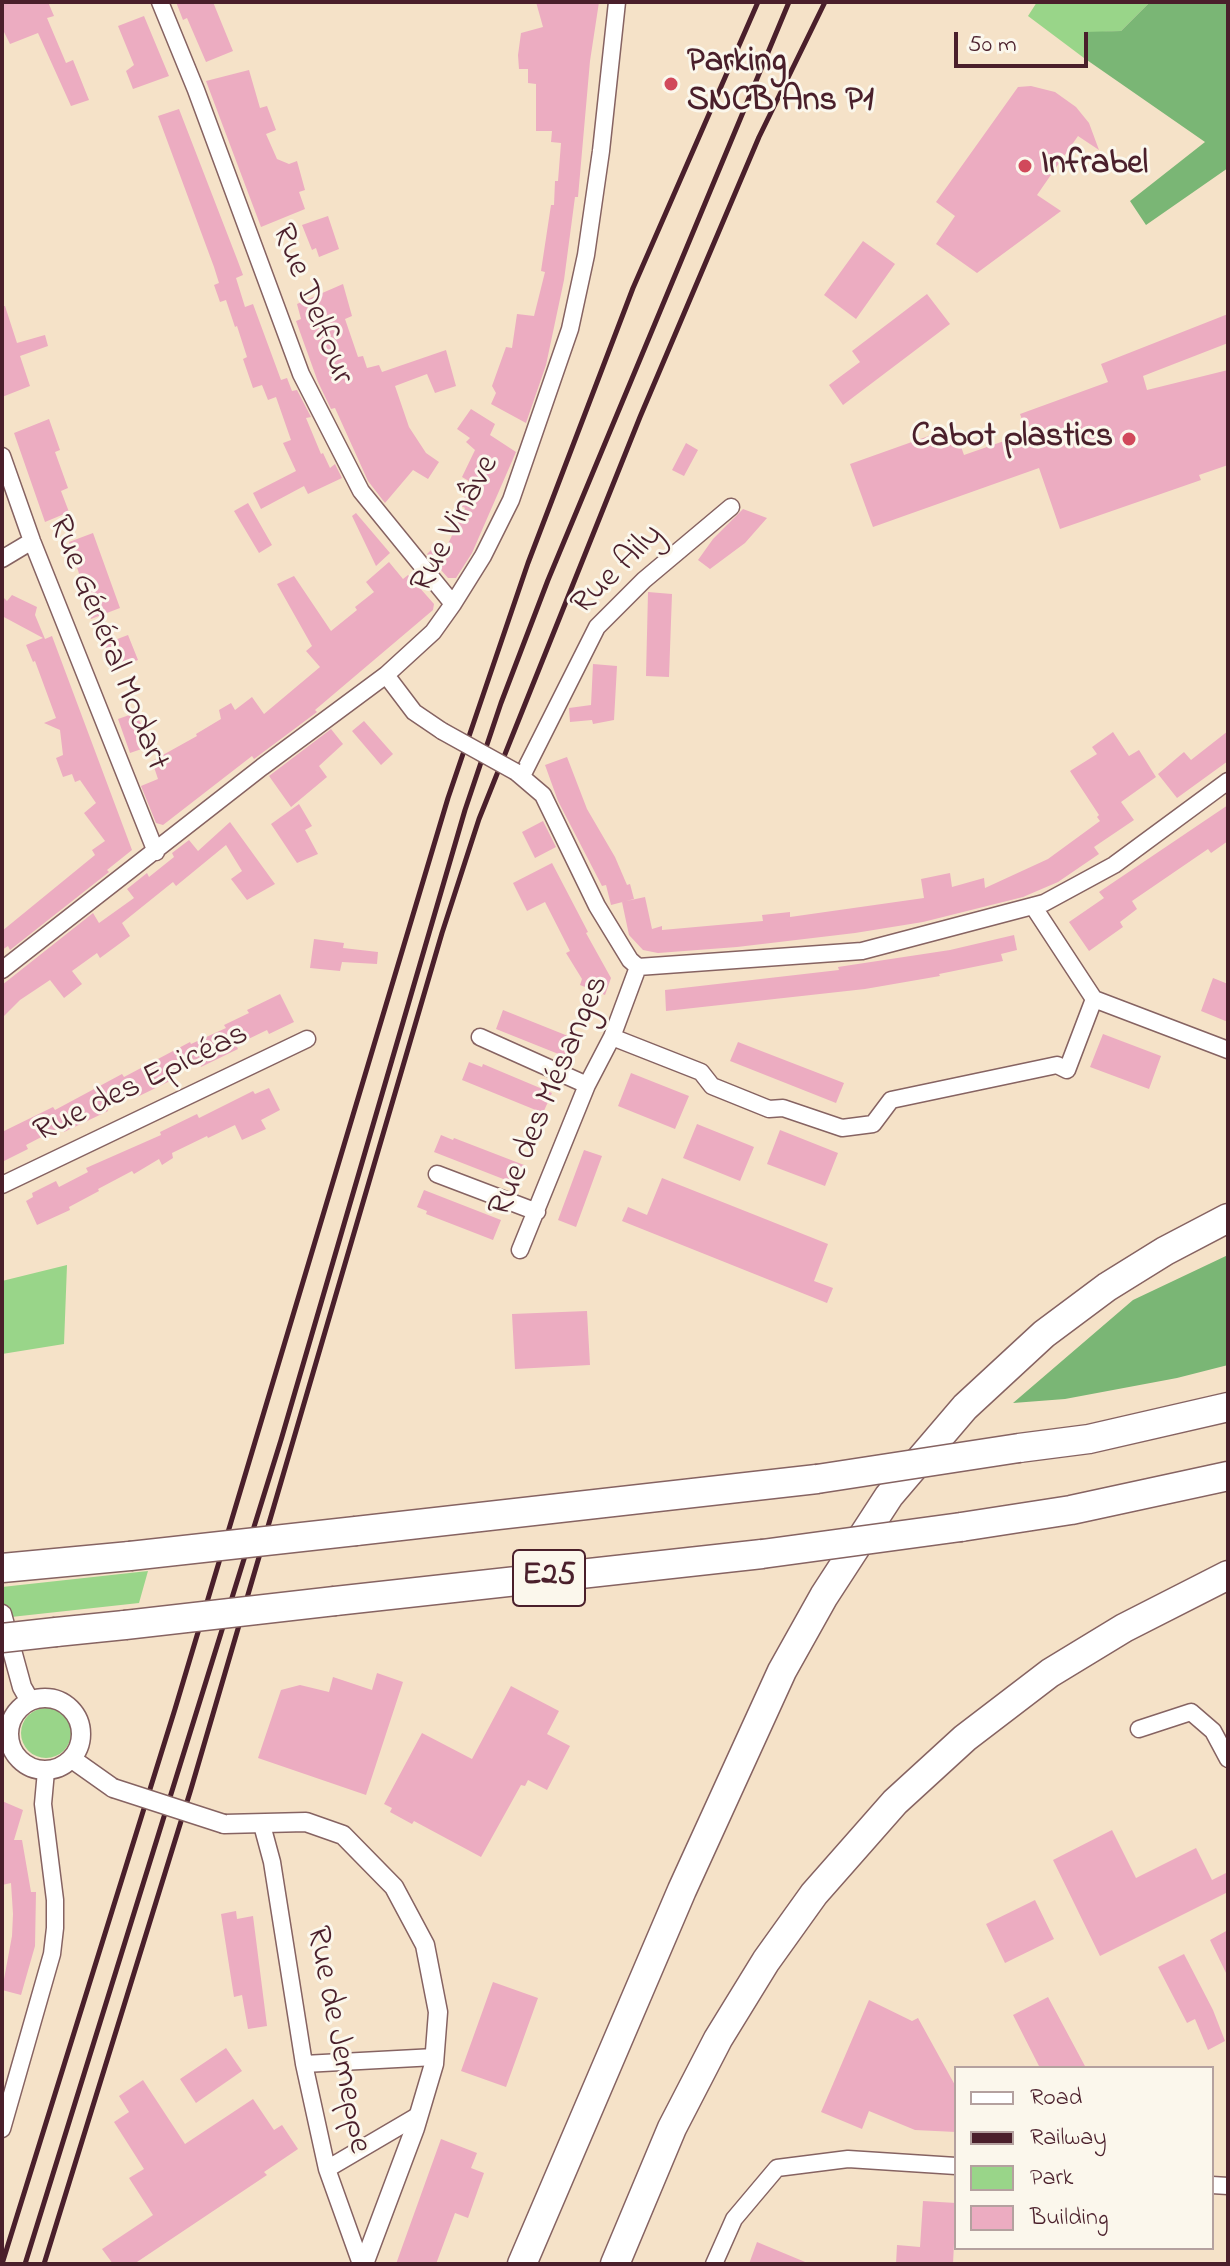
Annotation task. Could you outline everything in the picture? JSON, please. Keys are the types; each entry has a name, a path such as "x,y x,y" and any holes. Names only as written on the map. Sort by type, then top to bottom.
{"highway":[{"path":"522,2264 669,1919 782,1671 824,1596 889,1496 965,1407 1044,1334 1107,1287 1165,1251 1228,1218"},
{"name":"E25","path":"2,1568 817,1479 1089,1439 1228,1407"},
{"name":"E25","path":"2,1638 762,1554 1071,1510 1228,1476"},
{"path":"615,2264 672,2128 726,2026 766,1961 814,1894 895,1802 965,1738 1050,1673 1138,1620 1228,1575"}],"street":[{"name":"Rue Delfour","path":"160,2 196,90 301,374 361,491 453,604"},
{"name":"Rue Vinâve","path":"2,970 262,767 386,675 433,632 453,604 483,556 511,500 570,329 588,240 617,2"},
{"name":"Rue Général Modart","path":"2,456 32,541 156,852"},
{"name":"Rue Aily","path":"519,774 597,627 644,580 731,507"},
{"path":"2,559 32,541"},
{"path":"386,675 414,712 519,774 543,795 597,906 630,960 638,967 862,951 1044,903 1114,865 1227,783"},
{"path":"1033,906 1094,999 1228,1050"},
{"name":"Rue des Mésanges","path":"520,1250 587,1085 612,1037 638,967"},
{"path":"612,1037 701,1072 712,1086 769,1109 783,1108 842,1128 873,1124 891,1100 1057,1065 1067,1070 1094,999"},
{"path":"480,1037 587,1085"},
{"name":"Rue des Epicéas","path":"2,1185 307,1039"},
{"path":"437,1174 537,1212"},
{"path":"2,1614 22,1687 30,1701"},
{"path":"49,1697 68,1705 80,1721 82,1741 72,1759 60,1768 46,1771 8,1757 11,1722 18,1710 30,1701 49,1697"},
{"path":"1139,1729 1191,1712 1213,1731 1228,1759"},
{"name":"Rue de Jemeppe","path":"72,1759 113,1788 224,1824 306,1822 343,1835 394,1887 425,1945 438,2012 435,2057 419,2115 363,2264"},
{"path":"2,2129 52,1954 55,1900 43,1804 46,1771"},
{"name":"Rue de Jemeppe","path":"262,1825 272,1862 304,2064 327,2169 363,2264"},
{"path":"304,2064 435,2057"},
{"path":"327,2169 419,2115"},
{"path":"714,2264 734,2219 777,2168 848,2159 954,2166"}],"green space":[{"path":"1037,2 1150,2 1121,31 1084,33 1084,58 1028,16"},
{"path":"1150,2 1228,2 1228,168 1146,225 1130,201 1205,142 1084,58 1084,32 1121,31"},
{"path":"1228,1255 1228,1365 1065,1399 1013,1403 1133,1300"},
{"path":"67,1265 64,1344 2,1354 2,1281"},
{"path":"148,1571 139,1603 2,1618 2,1587"},
{"path":"46,1708 64,1715 71,1733 64,1751 46,1758 28,1751 21,1733 28,1715"}],"building":[{"path":"2,2 48,2 54,16 47,18 66,63 73,60 89,100 71,106 38,33 10,44 2,28"},
{"path":"176,2 213,2 233,51 206,62 187,18 183,20"},
{"path":"536,2 599,2 590,61 578,197 575,197 564,280 546,365 526,423 491,404 496,393 492,386 506,347 512,348 517,314 534,316 545,272 541,271 551,205 554,205 555,181 558,181 561,143 551,142 552,131 536,131 536,84 528,83 528,69 519,69 521,33 543,27"},
{"path":"144,16 169,76 133,89 126,71 134,65 118,26"},
{"path":"249,70 260,108 267,106 276,130 266,134 277,159 289,164 297,161 305,190 299,192 305,209 261,227 206,81"},
{"path":"1031,86 1055,92 1076,107 1089,123 1099,150 1078,136 1037,195 1061,211 977,273 936,244 955,216 936,202 1018,87"},
{"path":"179,109 243,275 236,278 245,307 253,304 281,380 287,378 292,391 297,390 311,417 306,418 321,454 330,468 335,464 342,478 308,494 304,486 261,509 253,493 296,471 283,443 291,440 276,397 268,400 262,385 253,388 243,359 247,357 237,326 226,300 220,302 214,285 219,283 214,267 158,116"},
{"path":"328,216 339,249 319,257 316,248 312,250 302,225"},
{"path":"863,241 895,264 856,319 824,295"},
{"path":"343,284 352,316 345,319 358,357 363,356 367,368 379,365 382,372 446,350 456,386 435,393 427,374 395,386 409,427 426,453 439,462 428,479 413,470 385,503 368,481 335,408 331,409 296,321 301,319 297,304"},
{"path":"927,294 950,324 843,405 829,385 860,362 852,351"},
{"path":"2,306 5,306 17,343 45,335 48,346 20,356 30,386 2,397"},
{"name":"Cabot plastics","path":"1228,314 1228,343 1143,376 1147,390 1228,370 1228,465 1199,475 1201,480 1060,529 1039,468 873,527 850,464 954,427 964,455 1027,433 1020,414 1108,382 1101,364"},
{"path":"471,409 495,424 490,435 516,452 472,553 456,578 448,578 427,554 440,541 447,546 465,508 459,505 474,484 462,477 475,450 466,442 470,438 457,429"},
{"path":"49,419 60,450 55,452 68,488 61,491 69,512 45,522 14,433"},
{"path":"686,443 698,450 684,476 672,470"},
{"path":"248,503 272,545 259,553 234,511"},
{"path":"743,509 767,518 745,543 710,569 698,560 713,539"},
{"path":"356,513 390,553 376,566 352,516"},
{"path":"93,533 120,608 91,619 78,585 82,583 69,542"},
{"path":"389,562 403,579 408,575 419,587 434,604 433,610 315,710 317,712 254,759 252,756 163,825 156,823 141,786 158,779 152,761 221,719 219,710 231,703 235,710 252,697 264,714 320,667 306,651 312,646 277,584 294,576 331,631 374,592 366,582"},
{"path":"648,592 672,594 669,677 646,676"},
{"path":"12,595 37,607 35,615 45,639 52,636 132,850 107,870 109,872 10,950 8,946 2,950 2,931 95,855 92,850 105,841 84,813 96,803 80,780 75,782 72,774 63,777 56,758 63,755 60,730 44,723 56,718 26,645 43,638 2,616 2,596 7,601"},
{"path":"128,635 138,660 116,669 104,644"},
{"path":"593,664 617,666 614,720 593,724 592,720 570,722 569,708 591,705"},
{"path":"135,713 153,745 130,753 118,719"},
{"path":"364,721 393,754 381,765 352,731"},
{"path":"331,729 343,744 319,766 327,777 291,807 269,776"},
{"path":"1228,731 1228,761 1177,798 1158,774 1184,752 1191,760"},
{"path":"1113,732 1129,756 1139,750 1156,777 1121,802 1134,820 1094,847 1099,854 1058,882 1023,897 923,922 737,947 658,953 643,950 629,935 622,902 645,897 652,929 662,926 662,930 763,921 762,915 790,912 790,917 924,898 921,879 950,873 952,887 984,878 985,888 1048,859 1100,821 1070,771 1097,754 1092,747"},
{"path":"567,757 587,809 615,857 627,885 630,884 634,899 611,905 606,885 602,886 558,801 545,765"},
{"path":"299,804 312,826 305,830 318,854 297,863 271,824"},
{"path":"1228,805 1228,841 1211,853 1208,849 1132,901 1137,909 1120,922 1123,927 1089,951 1069,922 1104,898 1099,892"},
{"path":"543,821 556,847 535,858 522,832"},
{"path":"230,822 275,884 247,900 231,879 242,871 226,845 176,886 173,882 122,923 130,936 100,958 97,953 72,971 82,984 64,998 50,980 20,1000 2,1018 2,985 93,913 99,923 134,898 127,889 147,873 149,877 189,840 198,851"},
{"path":"552,863 611,978 605,995 580,985 582,979 566,953 570,951 545,902 527,911 513,883"},
{"path":"1014,935 1017,950 1001,954 1003,961 940,976 865,989 666,1011 665,990 839,970 838,967 950,950"},
{"path":"314,939 344,943 343,948 378,952 377,964 342,962 340,971 310,968"},
{"path":"1213,978 1228,984 1228,1022 1201,1011"},
{"path":"280,994 294,1022 269,1034 267,1030 236,1045 238,1049 201,1067 199,1062 169,1077 170,1081 133,1099 131,1095 106,1107 108,1111 64,1132 62,1128 53,1131 2,1162 2,1132 53,1107 55,1110 122,1074 124,1077 190,1042 226,1028 224,1025 249,1013 247,1010"},
{"path":"503,1010 573,1038 566,1057 496,1029"},
{"path":"1103,1034 1161,1056 1149,1089 1090,1067"},
{"path":"738,1042 844,1083 836,1103 730,1061"},
{"path":"469,1062 482,1067 483,1064 552,1093 543,1113 462,1080"},
{"path":"631,1073 689,1096 675,1129 618,1106"},
{"path":"269,1088 280,1110 261,1120 266,1129 242,1140 235,1125 207,1136 172,1153 173,1158 162,1165 159,1159 134,1174 132,1171 69,1207 70,1210 37,1225 26,1201 33,1197 32,1193 56,1181 59,1187 88,1172 86,1168 161,1135 160,1132 197,1114 199,1118 253,1091 255,1094"},
{"path":"697,1124 754,1147 740,1181 683,1158"},
{"path":"780,1130 838,1153 825,1186 767,1164"},
{"path":"441,1135 524,1165 516,1184 434,1152"},
{"path":"584,1150 602,1156 576,1227 558,1220"},
{"path":"662,1178 828,1244 814,1281 833,1288 827,1303 622,1221 628,1207 647,1215"},
{"path":"424,1190 501,1220 493,1240 426,1214 427,1211 417,1207"},
{"path":"587,1311 590,1365 515,1369 512,1314"},
{"path":"377,1673 403,1682 366,1795 258,1758 281,1690 300,1685 329,1692 333,1677 372,1690"},
{"path":"511,1686 559,1711 547,1734 570,1746 547,1790 528,1780 525,1786 521,1785 481,1857 414,1821 412,1824 390,1812 392,1808 384,1804 422,1733 472,1759"},
{"path":"2,1801 23,1810 14,1840 22,1840 31,1892 36,1892 35,1946 21,1995 2,1990 13,1914 11,1883 2,1885"},
{"path":"1112,1830 1136,1878 1196,1848 1212,1880 1228,1872 1228,1892 1100,1956 1053,1860"},
{"path":"1035,1900 1054,1939 1005,1963 986,1924"},
{"path":"236,1911 237,1919 253,1916 267,2026 248,2029 242,1995 234,1997 221,1914"},
{"path":"1228,1930 1228,1977 1210,1940"},
{"path":"1184,1954 1225,2041 1208,2050 1195,2019 1187,2023 1158,1967"},
{"path":"493,1982 538,1998 506,2087 461,2071"},
{"path":"1048,1997 1085,2066 1039,2066 1013,2015"},
{"path":"869,2000 912,2021 918,2018 954,2083 954,2132 915,2130 869,2111 862,2129 821,2112"},
{"path":"226,2048 242,2071 196,2103 180,2079"},
{"path":"143,2080 185,2144 253,2099 274,2130 282,2125 298,2149 264,2172 267,2175 134,2264 113,2264 102,2249 153,2215 129,2178 144,2169 114,2122 129,2112 119,2096"},
{"path":"441,2139 477,2153 471,2168 484,2173 468,2218 455,2213 436,2264 396,2264"},
{"path":"923,2201 954,2203 953,2264 896,2264 897,2245 920,2247"},
{"path":"757,2242 810,2264 749,2264"}],"railway":[{"path":"2,2264 175,1709 448,798 528,563 633,288 758,2"},
{"path":"25,2264 281,1440 465,810 501,703 548,580 789,2"},
{"path":"44,2264 191,1789 442,933 479,819 640,417 759,137 825,2"}],"place":[{"name":"Parking SNCB Ans P1","path":"671,84"},
{"name":"Infrabel","path":"1025,166"},
{"name":"Cabot plastics","path":"1129,439"}]}
